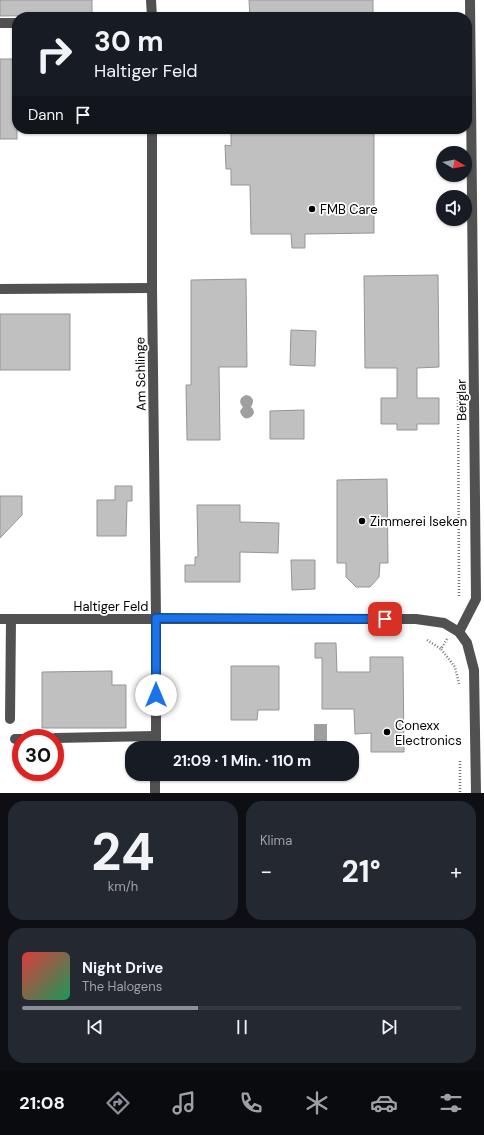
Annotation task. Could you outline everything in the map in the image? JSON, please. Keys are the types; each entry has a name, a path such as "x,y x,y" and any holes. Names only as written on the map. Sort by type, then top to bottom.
{"street":[{"path":"151,0 152,12"},
{"name":"Berglar","path":"470,0 470,12"},
{"path":"0,24 12,23"},
{"name":"Am Schlinge","path":"152,134 152,288 156,618 155,741"},
{"name":"Berglar","path":"456,630 476,600 471,134"},
{"path":"0,289 152,288"},
{"name":"Haltiger Feld","path":"0,619 416,619 444,623 456,630"},
{"path":"10,619 10,720"},
{"path":"456,630 468,643 474,670 476,793"},
{"path":"64,738 155,736"},
{"path":"155,781 155,793"}],"path":[{"path":"458,385 459,599"},
{"path":"441,648 456,630"},
{"path":"427,640 441,648 455,667 459,687"},
{"path":"460,755 460,793"}],"shaded area":[{"path":"246,395 253,399 251,407 254,413 248,418 244,418 240,411 243,407 240,400"},
{"path":"314,724 327,724 327,741 314,741"}],"building":[{"path":"0,0 92,0 92,12 12,12 12,16 0,16"},
{"path":"249,0 373,0 373,12 250,12"},
{"path":"0,59 12,59 12,134 17,134 17,139 0,139"},
{"name":"FMB Care","path":"231,134 374,134 374,233 305,234 305,248 292,248 291,234 251,234 250,185 231,185 231,169 226,169 225,145 231,146"},
{"path":"438,275 439,367 417,368 417,398 439,398 439,424 417,424 417,430 397,430 397,424 381,424 381,398 397,398 397,368 365,368 364,276"},
{"path":"246,279 247,367 219,367 220,440 187,440 186,385 191,385 191,280"},
{"path":"0,314 70,314 70,370 0,370"},
{"path":"291,330 316,331 315,366 290,365"},
{"path":"304,410 304,439 270,439 270,411"},
{"name":"Zimmerei Iseken","path":"387,479 388,563 380,563 379,577 370,587 356,587 346,577 346,563 337,563 337,480"},
{"path":"115,486 132,486 132,501 127,501 126,536 97,536 97,500 115,500"},
{"path":"0,496 22,496 22,515 0,538"},
{"path":"197,505 240,505 240,522 279,523 278,553 240,552 240,582 185,582 185,565 195,565 195,557 198,557"},
{"path":"291,560 315,560 315,589 292,590"},
{"path":"315,643 336,643 337,672 370,672 370,657 403,657 404,752 371,752 371,733 355,734 354,709 322,709 322,658 315,658"},
{"path":"231,666 279,666 279,710 258,710 257,720 231,720"},
{"path":"112,671 112,685 126,685 126,728 42,728 42,672"}],"place":[{"name":"FMB Care","path":"312,209"},
{"name":"Zimmerei Iseken","path":"362,521"},
{"name":"Conexx Electronics","path":"387,732"}],"route":[{"path":"156,695 156,618 385,619"}]}
